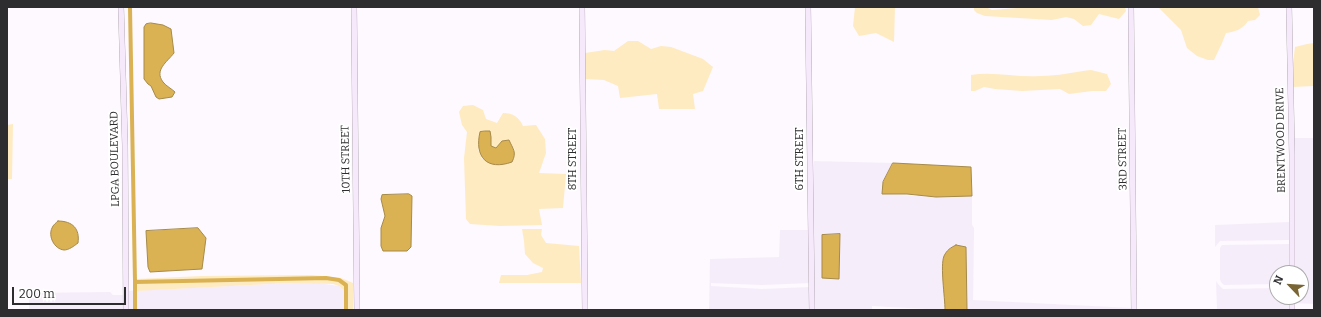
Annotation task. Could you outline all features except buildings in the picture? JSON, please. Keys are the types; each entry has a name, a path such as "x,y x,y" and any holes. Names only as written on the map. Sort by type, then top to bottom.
{"street":[{"name":"LPGA BOULEVARD","path":"121,7 126,166 126,310"},
{"name":"10TH STREET","path":"354,7 357,310"},
{"name":"8TH STREET","path":"582,7 585,310"},
{"name":"6TH STREET","path":"808,7 812,310"},
{"name":"3RD STREET","path":"1131,7 1134,310"},
{"name":"BRENTWOOD DRIVE","path":"1289,7 1292,155 1292,265"}],"shaded area":[{"path":"855,7 895,7 894,42 876,33 859,36 853,26"},
{"path":"974,7 986,7 992,10 1030,7 1125,7 1126,11 1119,19 1099,14 1091,25 1083,26 1074,19 1066,17 1052,20 985,16 977,13 974,10"},
{"path":"1158,7 1258,7 1260,15 1255,20 1248,21 1238,30 1226,33 1214,60 1208,60 1197,56 1187,48 1181,30"},
{"path":"151,23 163,25 171,29 174,53 162,66 160,74 163,82 175,92 172,97 159,99 156,97 151,86 144,79 144,27 146,24"},
{"path":"628,41 638,41 651,49 661,46 671,47 703,59 713,67 703,91 693,94 695,109 659,109 657,94 620,98 618,86 604,80 585,79 585,53 605,50 614,51"},
{"path":"1314,43 1314,86 1292,87 1295,47"},
{"path":"1091,70 1107,74 1111,84 1106,91 1069,94 1060,89 1022,91 984,87 971,91 971,75 988,74 1047,76"},
{"path":"473,105 483,110 486,119 497,123 503,113 515,116 520,120 523,126 536,125 545,139 546,153 539,173 566,174 563,208 539,209 542,225 500,226 470,224 466,219 464,158 467,132 462,125 459,112 463,106","holes":["491,137 491,146 496,148 502,141 509,140 515,150 482,159 478,149"]},
{"path":"13,124 12,179 7,179 7,125"},
{"path":"490,131 491,146 496,148 502,141 509,140 514,153 512,162 496,165 484,160 479,148 479,141 480,132"},
{"path":"1293,138 1314,138 1314,304 1309,304 1309,265 1294,265"},
{"path":"814,161 893,163 883,182 882,194 936,197 972,196 972,225 974,228 973,300 1132,308 1132,310 967,310 966,247 944,256 943,270 945,310 872,306 872,310 814,310"},
{"path":"893,163 971,167 972,196 936,197 907,194 882,194 883,182"},
{"path":"409,194 412,196 411,247 407,251 383,251 381,246 381,228 385,216 381,199 382,195"},
{"path":"58,221 68,222 77,230 78,243 71,248 64,250 60,249 55,245 51,238 52,228"},
{"path":"1289,222 1289,240 1220,241 1215,247 1215,225"},
{"path":"198,228 206,238 202,269 150,272 148,267 146,231"},
{"path":"522,229 542,229 541,235 546,243 579,246 581,283 499,283 501,275 527,275 542,272 543,268 533,263 525,254"},
{"path":"780,230 808,230 810,283 762,285 711,283 711,286 762,289 810,287 810,310 709,310 710,259 779,257"},
{"path":"840,234 839,279 822,278 822,235"},
{"path":"1289,244 1289,265 1269,265 1269,284 1224,285 1220,279 1220,248 1222,245"},
{"path":"956,245 966,247 967,310 945,310 943,261 944,256 950,248"},
{"path":"312,275 341,278 353,283 353,310 345,310 347,293 339,286 333,284 289,283 136,291 136,279 202,276"},
{"path":"1216,281 1223,289 1269,288 1269,305 1290,305 1290,310 1217,310"},
{"path":"289,283 319,283 339,286 347,293 345,310 128,310 128,291"},
{"path":"110,292 113,295 124,295 124,310 29,310 29,293"}],"waterway":[{"path":"130,7 135,282"},
{"path":"135,310 135,282 326,278 339,280 346,285 346,310"}]}
